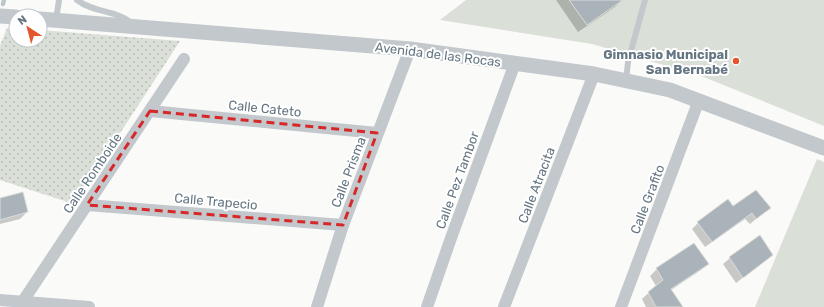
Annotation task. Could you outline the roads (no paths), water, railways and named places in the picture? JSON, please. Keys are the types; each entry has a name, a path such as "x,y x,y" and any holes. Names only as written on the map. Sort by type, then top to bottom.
{"street":[{"name":"Avenida de las Rocas","path":"48,20 410,49 594,74 670,90 824,148"},
{"name":"Calle Prisma","path":"317,307 343,225 410,49"},
{"name":"Calle Romboide","path":"23,301 184,59"},
{"name":"Calle Pez Tambor","path":"427,307 450,238 515,63"},
{"name":"Calle Atracita","path":"504,307 594,74"},
{"name":"Calle Grafito","path":"621,307 699,100"},
{"name":"Calle Cateto","path":"150,111 378,133"},
{"name":"Calle Trapecio","path":"88,205 343,225"},
{"path":"0,300 89,307"}],"lane":[{"path":"77,0 89,7 118,14 136,27"},
{"path":"626,81 628,62 645,0"},
{"path":"56,20 59,1"}],"waterway":[{"path":"3,4 4,0"}],"place":[{"name":"Gimnasio Municipal San Bernabé","path":"736,61"}]}
